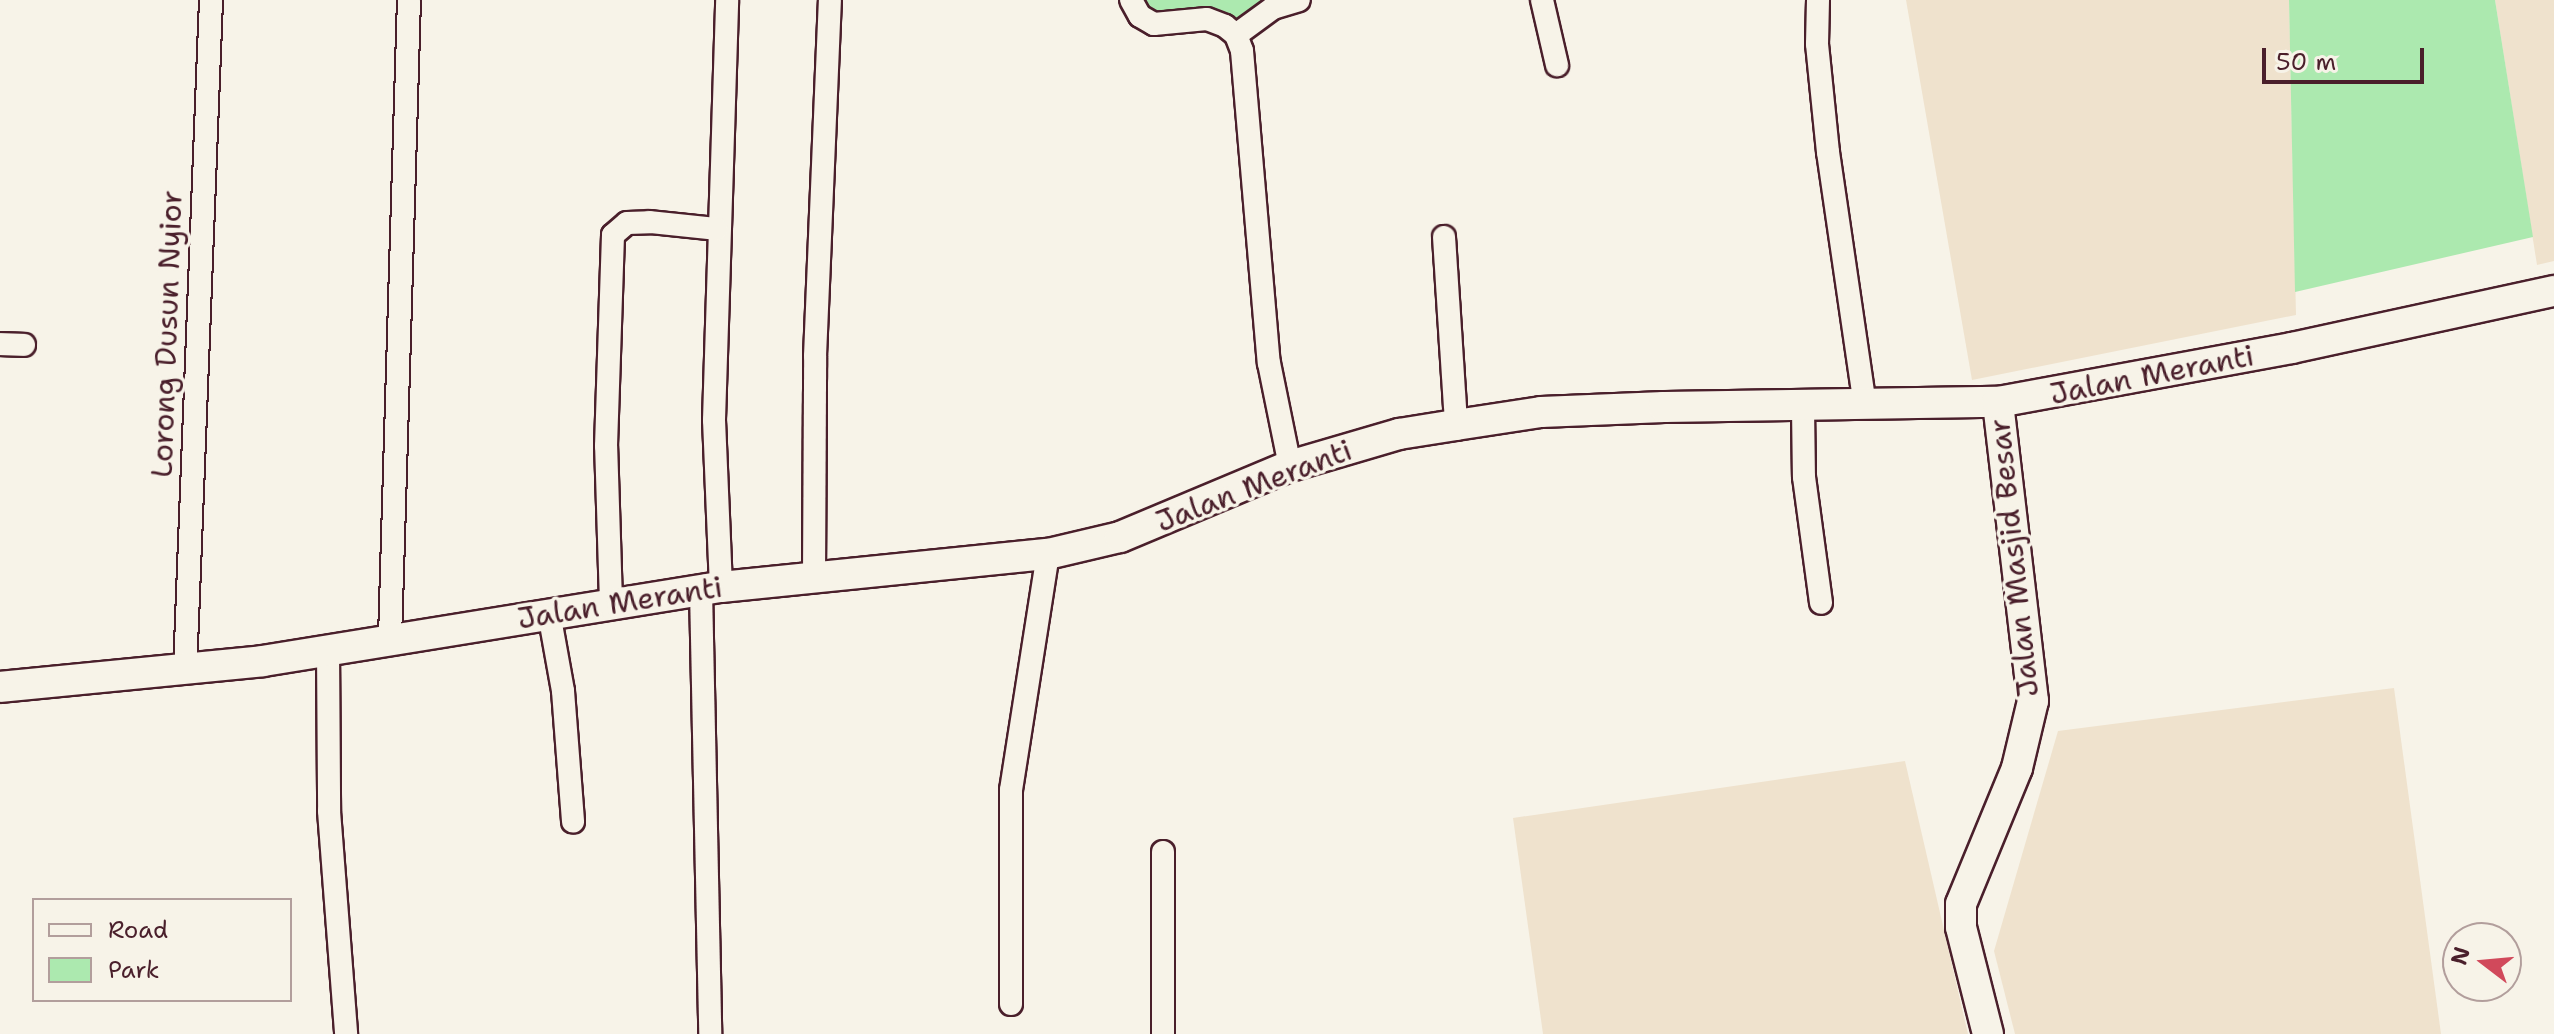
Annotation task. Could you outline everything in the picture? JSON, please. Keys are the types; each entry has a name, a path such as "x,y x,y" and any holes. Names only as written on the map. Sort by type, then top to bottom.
{"street":[{"name":"Lorong Dusun Nyior","path":"185,671 211,0"},
{"path":"390,639 409,0"},
{"path":"710,1034 711,589 717,229 727,0"},
{"path":"814,577 815,356 830,0"},
{"path":"1131,0 1140,16 1154,24 1207,19 1236,35 1246,82 1269,363 1290,466"},
{"path":"1236,35 1273,8 1299,0"},
{"path":"1542,0 1557,65"},
{"path":"1818,0 1817,44 1828,152 1865,406"},
{"path":"611,602 606,446 613,235 627,223 717,229"},
{"path":"1444,237 1456,425"},
{"name":"Jalan Meranti","path":"0,687 185,671 611,602 711,589 1048,554 1120,537 1290,466 1399,434 1456,425 1541,412 1998,402 2277,351 2554,291"},
{"path":"0,344 24,345"},
{"name":"Jalan Masjid Besar","path":"1988,1034 1961,927 1961,904 2017,768 2033,701 1998,402"},
{"path":"1803,408 1804,477 1821,603"},
{"path":"1011,1004 1011,790 1048,554"},
{"path":"549,613 563,691 573,822"},
{"path":"328,649 329,811 346,1034"},
{"path":"1163,852 1163,1034"}],"shaded area":[{"path":"1906,0 2289,0 2296,315 1972,380"},
{"path":"2495,0 2554,0 2554,261 2537,265"},
{"path":"2394,688 2441,1034 2015,1034 1994,951 2058,731"},
{"path":"1905,761 1968,1034 1543,1034 1513,818"}],"green space":[{"path":"1141,0 1270,0 1235,23 1231,16 1200,10 1145,10"},
{"path":"2289,0 2495,0 2533,237 2295,292"}]}
